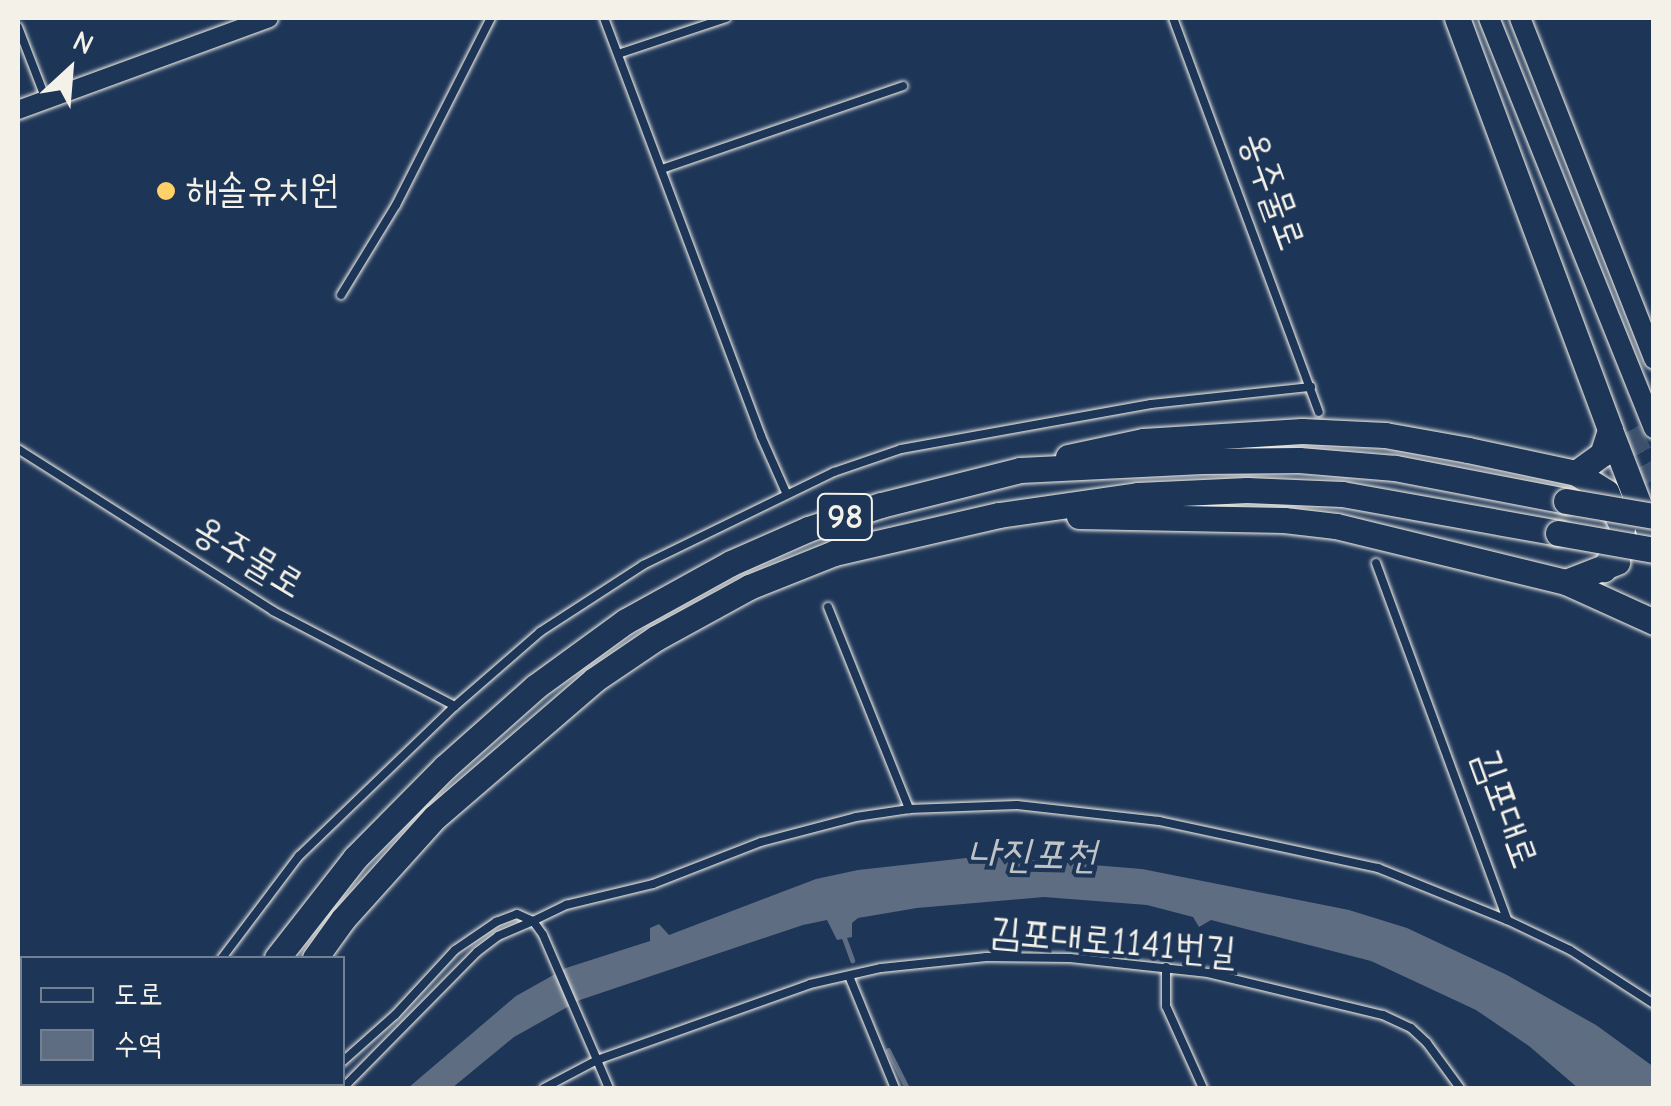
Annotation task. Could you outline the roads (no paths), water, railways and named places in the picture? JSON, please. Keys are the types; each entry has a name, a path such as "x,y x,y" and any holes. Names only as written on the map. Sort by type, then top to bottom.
{"highway":[{"path":"1457,18 1630,430"},
{"path":"1468,18 1630,430 1653,544 1604,569 1566,582"},
{"path":"1576,472 1600,458 1630,430"},
{"path":"1020,470 1143,441 1302,431 1386,434 1576,472 1606,492 1622,526 1620,543 1604,569"},
{"name":"98","path":"279,956 355,858 445,767 535,687 626,621 732,563 808,529 880,504 1020,470 1299,460 1395,468 1654,516"},
{"name":"98","path":"317,956 368,889 435,817 594,680 656,638 749,587 834,553 998,515 1138,495 1295,489 1450,511 1558,533 1653,544"},
{"path":"998,515 1301,522 1384,536 1456,558 1566,582 1654,622"}],"main road":[{"path":"1489,18 1630,430"},
{"path":"1520,18 1654,360"}],"street":[{"path":"18,110 269,18"}],"lane":[{"path":"341,295 396,205 491,18"},
{"path":"604,18 787,496"},
{"path":"618,54 726,18"},
{"name":"옹주물로","path":"1173,18 1319,412"},
{"path":"18,26 46,100"},
{"path":"662,169 903,86"},
{"path":"224,956 299,856 455,706 540,632 614,582 862,460 940,439 1151,404 1311,387"},
{"name":"옹주물로","path":"18,448 273,611 455,706"},
{"name":"김포대로","path":"1376,563 1507,920 1570,950 1654,1004"},
{"path":"828,608 909,809"},
{"path":"344,1088 477,952 498,936 566,906 653,884 761,842 856,817 909,809 1017,805 1159,821 1378,868 1507,920"},
{"path":"345,1059 473,936 517,914 533,920 544,935 609,1088"},
{"name":"김포대로1141번길","path":"597,1060 810,984 912,962 986,956 1166,967 1320,996 1398,1021 1428,1043 1460,1088"},
{"path":"1166,967 1166,1006 1203,1088"},
{"path":"849,976 895,1088"},
{"path":"544,1088 597,1060"}],"water":[{"path":"984,856 1142,869 1349,910 1407,928 1507,975 1596,1025 1654,1067 1653,1088 1578,1088 1529,1046 1476,1010 1371,961 1211,920 1199,927 1193,917 1147,905 1044,897 917,908 858,918 852,923 852,937 837,940 827,920 803,925 580,1000 514,1037 452,1088 408,1088 516,996 566,968 650,941 650,928 659,924 669,935 816,879 858,870"}],"waterway":[{"path":"843,935 852,960"},
{"path":"888,1050 907,1088"}],"tunnel":[{"path":"1628,431 1654,479"}],"place":[{"name":"해솔유치원","path":"166,191"}],"water label":[{"name":"나진포천","path":"1032,854"}]}
